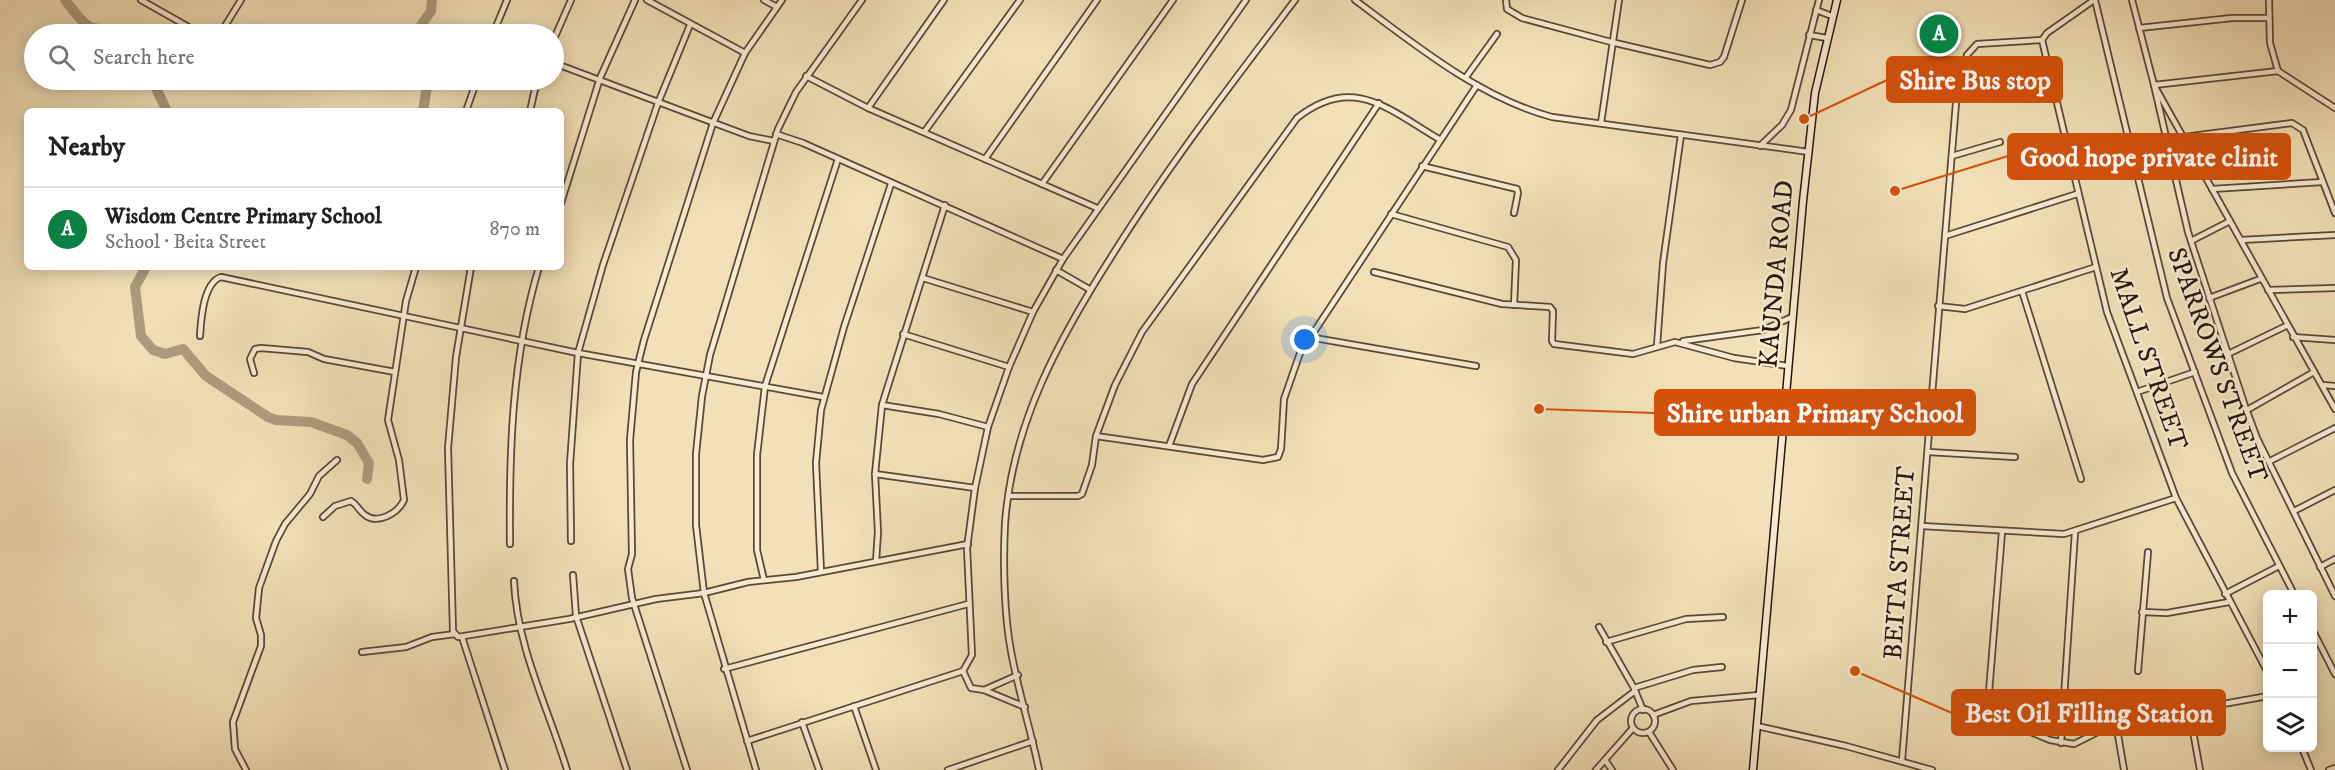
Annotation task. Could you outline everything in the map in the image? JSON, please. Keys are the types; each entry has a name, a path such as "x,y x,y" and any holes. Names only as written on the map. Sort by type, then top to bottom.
{"main road":[{"name":"KAUNDA ROAD","path":"1753,770 1792,317 1815,93 1837,0"}],"street":[{"path":"141,0 183,24"},
{"path":"226,24 241,0"},
{"path":"497,24 507,0"},
{"path":"561,24 571,0"},
{"path":"564,193 600,78 635,0"},
{"path":"647,0 744,53"},
{"path":"764,0 777,7"},
{"path":"687,770 633,605 628,569 632,554 629,465 638,363 713,123 744,53 782,0"},
{"path":"756,770 724,669 704,593 696,525 696,454 705,375 776,134 807,76 862,0"},
{"path":"868,108 944,0"},
{"path":"925,131 1020,0"},
{"path":"985,159 1097,0"},
{"path":"1042,184 1173,0"},
{"path":"747,741 963,671 972,656 968,604 968,544 975,488 988,427 1009,368 1033,312 1063,259 1246,0"},
{"path":"1039,770 1008,634 1005,536 1009,496 1028,415 1056,348 1089,289 1141,208 1295,0"},
{"path":"1355,0 1477,85 1505,102 1527,110 1601,123 1809,152"},
{"path":"1506,0 1507,9 1512,14 1611,42 1716,64 1724,57 1742,0"},
{"path":"1601,123 1611,42 1619,0"},
{"path":"1760,146 1782,125 1791,110 1819,0"},
{"path":"2042,40 2047,33 2094,0"},
{"name":"SPARROWS STREET","path":"2094,0 2165,292 2242,496 2292,590"},
{"path":"2132,0 2191,241 2247,410 2335,596"},
{"path":"2269,0 2272,58 2278,71 2335,108"},
{"path":"1816,10 1832,15"},
{"path":"2139,28 2232,18 2269,18"},
{"path":"571,541 570,464 578,353 603,265 657,103 690,25"},
{"path":"1466,77 1497,34"},
{"path":"1809,35 1827,38"},
{"name":"BEITA STREET","path":"1902,760 1938,306 1956,103 1963,66 1971,48 1977,44 2042,40"},
{"name":"MALL STREET","path":"2042,40 2107,312 2176,498 2263,665"},
{"path":"564,66 760,140 774,141"},
{"path":"2154,85 2278,71"},
{"path":"807,76 868,108 1097,208"},
{"path":"1096,436 1263,460 1278,458 1281,449 1284,399 1291,374 1309,337 1477,85"},
{"path":"2154,85 2241,240 2286,326 2335,409"},
{"path":"467,108 473,90"},
{"path":"531,108 535,90"},
{"path":"1009,496 1078,496 1082,494 1092,465 1096,436 1115,385 1142,332 1286,130 1308,109 1332,98 1356,97 1379,103 1439,139"},
{"path":"1169,446 1192,384 1379,103"},
{"path":"2184,137 2295,123 2303,130 2335,213"},
{"path":"776,134 803,143 1063,259"},
{"path":"1657,346 1663,264 1682,135"},
{"path":"1952,156 2000,142"},
{"path":"764,580 757,550 757,455 765,386 838,159"},
{"path":"1422,166 1516,189 1518,193 1514,213"},
{"path":"2212,189 2322,182"},
{"path":"821,572 816,463 823,397 891,184"},
{"path":"1945,236 2077,194"},
{"path":"876,561 878,532 875,474 882,405 945,205"},
{"path":"1391,214 1508,247 1516,260 1514,305"},
{"path":"2191,241 2230,221"},
{"path":"2241,240 2335,235"},
{"path":"1938,306 1965,309 2096,267"},
{"path":"323,517 335,506 351,501 368,517 376,519 393,513 402,504 403,486 399,460 389,428 404,315 415,270"},
{"path":"455,634 448,459 460,328 470,270"},
{"path":"510,544 511,443 522,342 528,305 538,270"},
{"path":"1056,270 1089,289"},
{"path":"1374,272 1514,305 1551,308 1554,344 1633,354 1675,342 1767,330 1792,317"},
{"path":"200,336 203,304 215,280 221,277 522,342 823,397"},
{"path":"923,278 1033,312"},
{"path":"2209,298 2260,279"},
{"path":"2268,290 2335,288"},
{"path":"2022,291 2081,479"},
{"path":"2228,354 2286,326"},
{"path":"903,334 1009,368"},
{"path":"1309,337 1476,366"},
{"path":"2293,337 2335,340"},
{"path":"1675,342 1734,358 1788,366"},
{"path":"254,373 250,359 255,349 261,348 308,352 324,359 395,372"},
{"path":"2137,392 2195,372"},
{"path":"2247,410 2314,372"},
{"path":"2322,385 2335,386"},
{"path":"882,405 939,414 988,427"},
{"path":"2270,461 2335,428"},
{"path":"1928,452 2014,457"},
{"path":"246,770 235,749 232,730 261,646 261,635 256,618 259,588 285,524 306,500 319,476 336,460"},
{"path":"875,474 975,488"},
{"path":"2294,511 2335,490"},
{"path":"1922,526 2064,534 2176,498"},
{"path":"2002,532 1989,700 2002,720 2061,743 2078,743 2116,723 2263,697"},
{"path":"2061,743 2076,532"},
{"path":"362,652 406,647 432,637 455,634 462,637 968,544"},
{"path":"2138,671 2148,552"},
{"path":"2320,567 2335,559"},
{"path":"2225,594 2279,566"},
{"path":"573,574 576,616 627,770"},
{"path":"514,581 520,626 528,660 567,770"},
{"path":"2142,612 2167,613 2229,602"},
{"path":"724,669 968,604"},
{"path":"1606,642 1643,629 1686,619 1723,616"},
{"path":"1599,627 1634,689 1643,710 1653,715 1690,701 1760,695"},
{"path":"462,637 505,770"},
{"path":"2317,637 2335,674"},
{"path":"1558,770 1597,720 1634,689 1693,670 1722,667"},
{"path":"963,671 971,688 984,690 1025,707"},
{"path":"984,690 1017,675"},
{"path":"854,706 876,770"},
{"path":"2189,709 2200,770"},
{"path":"1596,770 1633,728 1633,715 1643,710"},
{"path":"1633,728 1641,733 1648,732 1655,724 1653,715"},
{"path":"802,722 819,770"},
{"path":"2116,723 2124,770"},
{"path":"1757,726 1902,760 1932,770"},
{"path":"1648,732 1673,770"},
{"path":"948,770 1033,741"},
{"path":"2304,752 2311,770"},
{"path":"1605,760 1612,770"},
{"path":"2329,770 2335,768"}],"waterway":[{"path":"65,0 86,24"},
{"path":"422,24 431,11 432,0"},
{"path":"157,90 166,108"},
{"path":"423,108 426,90"},
{"path":"144,270 135,287 141,336 153,350 165,354 183,349 206,376 268,417 276,420 311,422 347,435 357,443 369,463 367,479"}],"place":[{"name":"Wisdom Centre Primary School","path":"1939,34"},
{"name":"Shire Bus stop","path":"1804,119"},
{"name":"Good hope private clinit","path":"1895,191"},
{"name":"Shire urban Primary School","path":"1539,409"},
{"name":"Best Oil Filling Station","path":"1855,671"}]}
